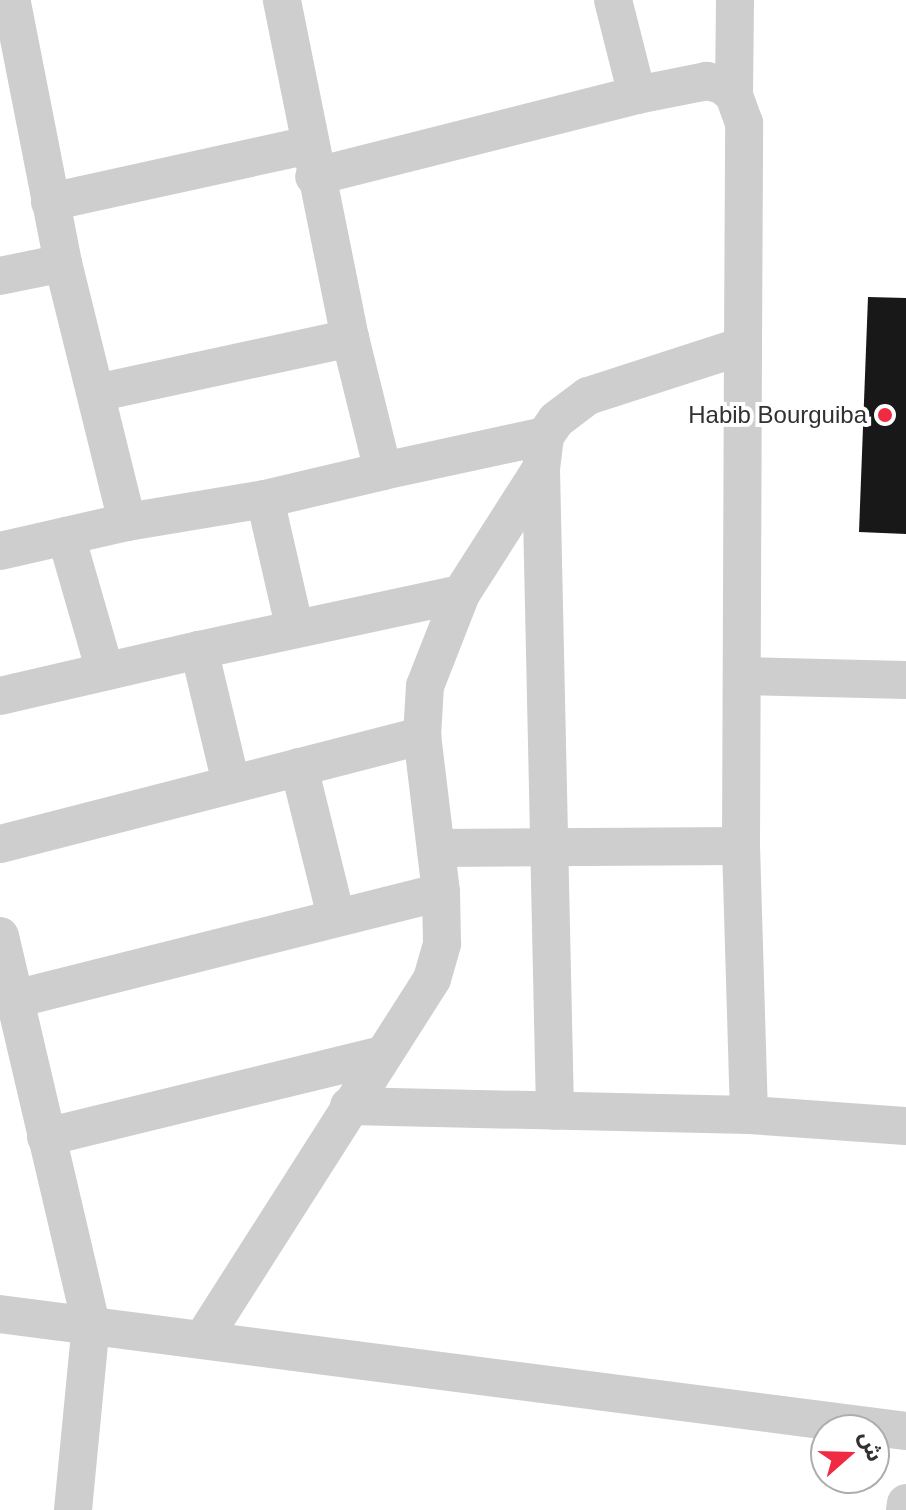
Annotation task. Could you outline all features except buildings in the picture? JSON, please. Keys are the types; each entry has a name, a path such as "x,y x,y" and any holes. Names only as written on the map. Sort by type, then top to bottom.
{"street":[{"path":"282,0 312,161 350,338 383,471"},
{"path":"613,0 637,95"},
{"path":"735,0 734,95 744,123 741,846 749,1115"},
{"path":"13,2 63,263 127,522"},
{"path":"50,202 312,161 707,81 734,95"},
{"path":"0,276 63,263"},
{"path":"96,393 350,338"},
{"path":"204,1337 432,979 442,943 441,892 422,736 425,686 461,594 543,453 556,420 588,396 743,346"},
{"path":"0,551 127,522 265,499 383,471 543,453"},
{"path":"543,453 555,1111"},
{"path":"265,499 294,626"},
{"path":"66,536 105,671"},
{"path":"0,696 294,626 461,594"},
{"path":"199,650 231,783"},
{"path":"742,676 906,680"},
{"path":"0,844 422,736"},
{"path":"299,767 336,916"},
{"path":"437,848 741,846"},
{"path":"15,999 441,892"},
{"path":"0,936 91,1323 73,1510"},
{"path":"46,1137 382,1055"},
{"path":"349,1106 749,1115 906,1126"},
{"path":"0,1314 204,1337 906,1431"},
{"path":"905,1510 906,1503"}],"place":[{"name":"Habib Bourguiba","path":"885,415"}]}
